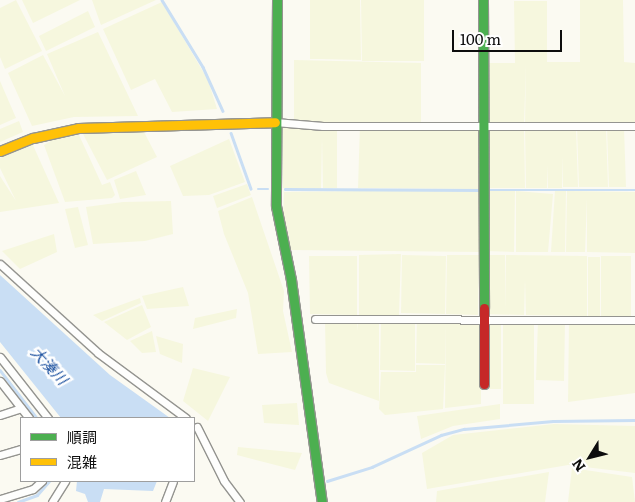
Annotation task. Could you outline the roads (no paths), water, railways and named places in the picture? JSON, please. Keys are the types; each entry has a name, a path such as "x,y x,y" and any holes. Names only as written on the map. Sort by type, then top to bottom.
{"street":[{"path":"277,0 276,206 291,280 322,502"},
{"path":"483,0 484,384"},
{"path":"0,151 33,138 78,128 275,122 323,126 635,126"},
{"path":"0,264 98,353 185,417"},
{"path":"315,319 635,320"},
{"path":"0,357 47,417"},
{"path":"0,380 28,417"},
{"path":"0,414 21,408"},
{"path":"195,427 224,481 240,502"},
{"path":"0,455 20,449"},
{"path":"0,499 33,489 41,482"},
{"path":"52,502 64,482"},
{"path":"165,502 173,482"}],"water":[{"name":"大湊川","path":"0,275 110,375 169,417 60,417 0,342"},
{"path":"77,482 157,482 153,491 104,489 100,502 88,502 85,494 76,491"}],"waterway":[{"path":"162,0 203,67 223,111"},
{"path":"231,133 251,189"},
{"path":"258,189 268,189"},
{"path":"285,189 481,190"},
{"path":"487,190 635,190"},
{"path":"0,370 36,417"},
{"path":"327,481 372,467 441,435 464,429 553,421 635,420"},
{"path":"18,502 37,495 48,482"}]}
